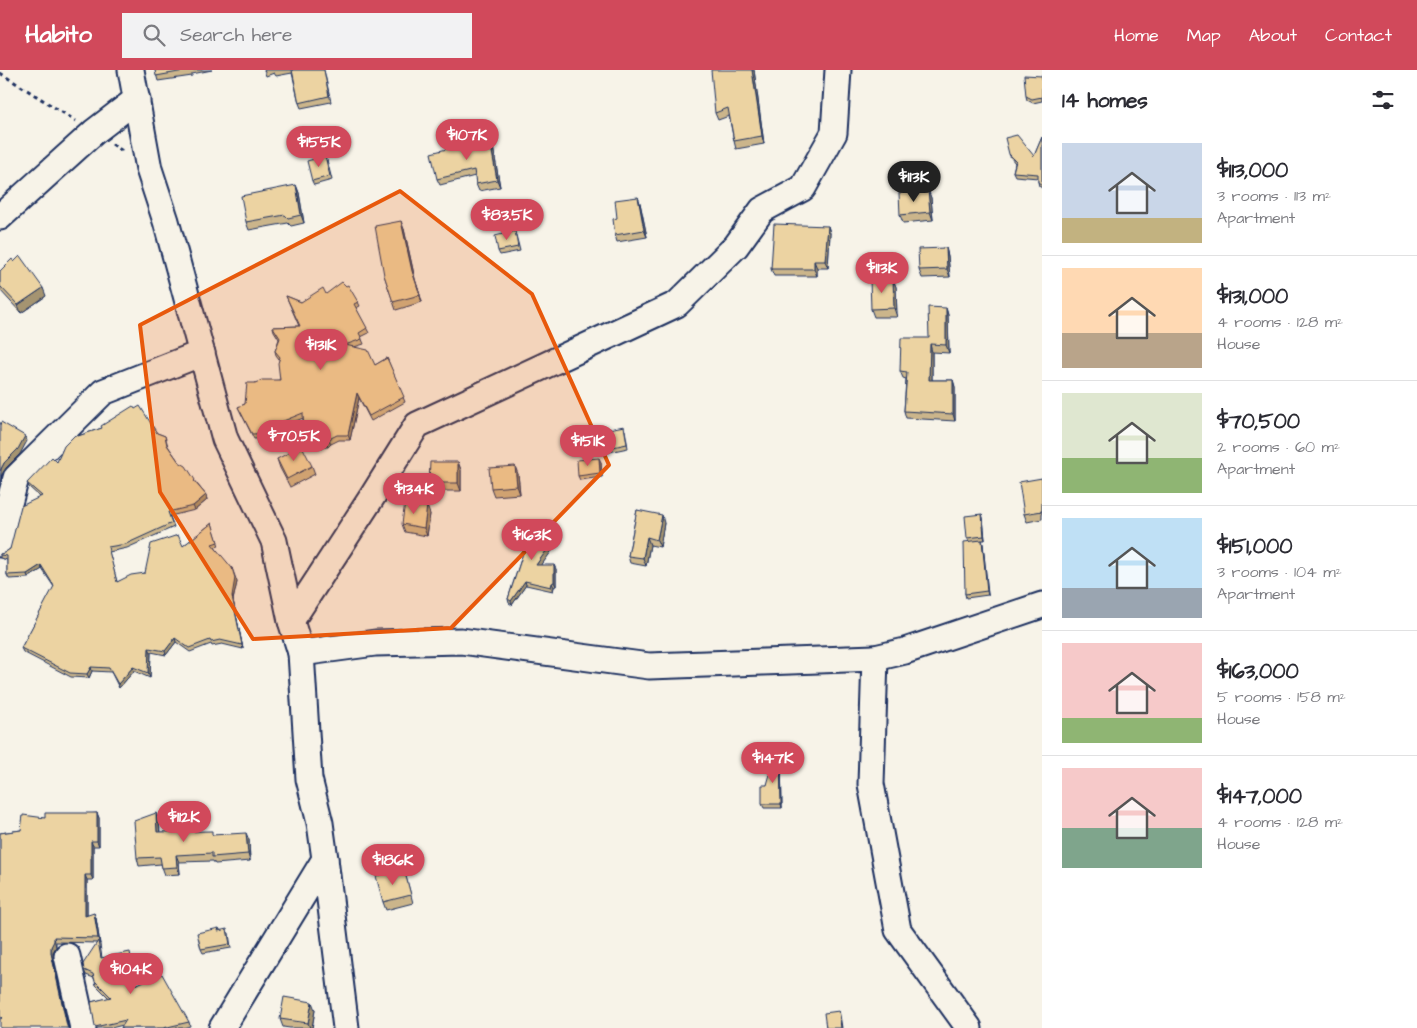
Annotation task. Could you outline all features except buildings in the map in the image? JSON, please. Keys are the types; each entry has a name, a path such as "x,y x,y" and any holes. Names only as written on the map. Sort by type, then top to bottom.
{"street":[{"path":"131,70 149,169 166,221 225,439 274,541 291,621 301,653 309,779 320,823 346,1028"},
{"path":"291,621 417,425 677,304 736,246 762,210 803,188 834,133 838,70"},
{"path":"0,217 94,132 137,99"},
{"path":"0,544 3,525 16,478 103,392 202,353"},
{"path":"301,653 375,643 461,641 649,666 875,658 905,651 1042,605"},
{"path":"875,658 871,784 898,930 969,1028"},
{"path":"222,1028 325,860"},
{"path":"67,956 83,1028"}],"path":[{"path":"0,73 94,132"}],"highlighted area":[{"path":"400,191 532,294 609,465 451,628 253,639 160,492 140,325"}]}
